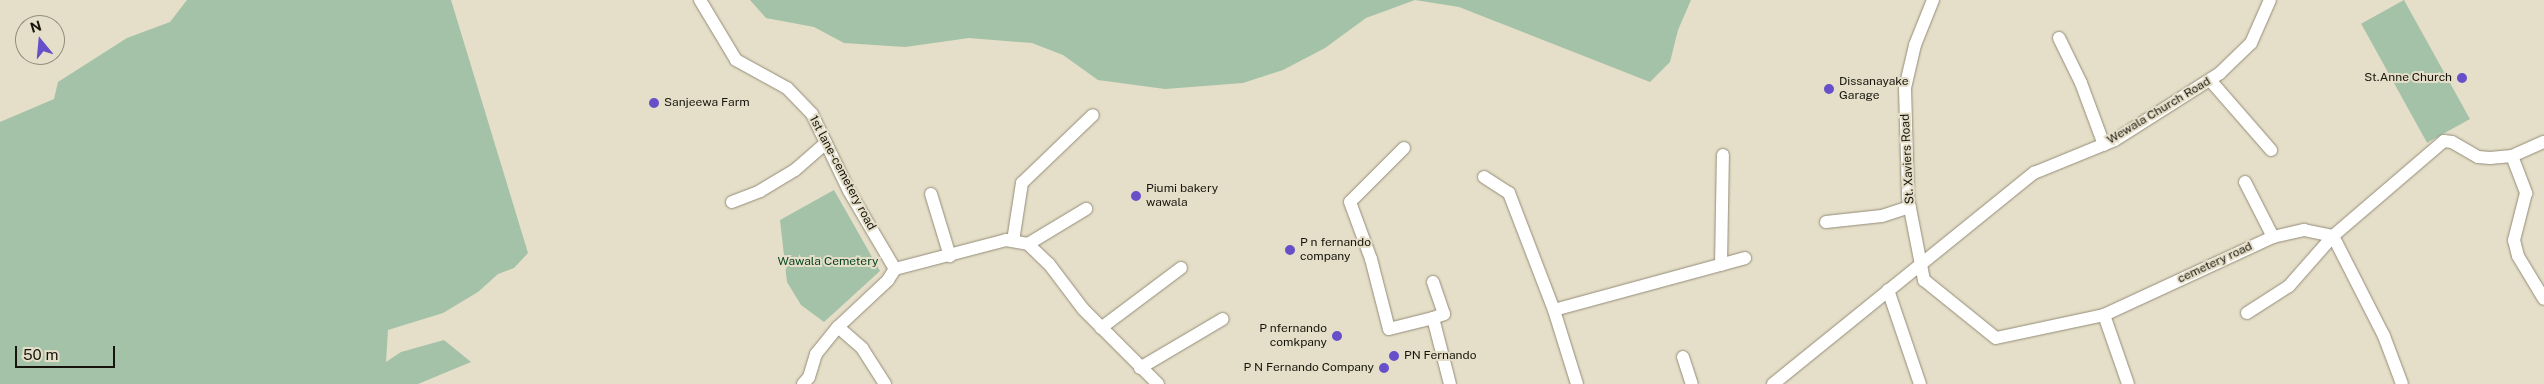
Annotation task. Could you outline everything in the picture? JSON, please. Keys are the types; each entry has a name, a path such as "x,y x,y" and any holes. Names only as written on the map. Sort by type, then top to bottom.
{"street":[{"name":"1st lane-cemetery road","path":"700,0 736,60 787,88 812,114 848,191 895,269"},
{"name":"St. Xaviers Road","path":"1923,262 1910,207 1904,137 1906,88 1915,46 1933,0"},
{"name":"Wewala Church Road","path":"1773,384 2034,173 2104,144 2210,80 2251,43 2270,0"},
{"path":"2059,38 2081,83 2104,144"},
{"path":"2210,80 2271,150"},
{"path":"1014,241 1022,183 1093,115"},
{"path":"2247,314 2289,286 2332,236 2444,141 2452,142 2478,157 2512,156 2544,142"},
{"path":"732,202 760,191 796,170 826,143"},
{"path":"1404,148 1350,202 1371,259 1389,329 1444,314 1433,282"},
{"path":"1721,265 1723,155"},
{"path":"2512,156 2526,193 2514,240 2518,256 2544,298"},
{"path":"1484,177 1509,193 1554,310 1577,384"},
{"path":"2245,182 2273,237"},
{"path":"931,194 950,256"},
{"path":"1826,222 1882,216 1910,207"},
{"path":"1028,244 1086,210"},
{"name":"cemetery road","path":"1923,262 1924,280 1996,338 2104,315 2273,237 2304,230 2332,236"},
{"path":"2332,236 2384,336 2402,384"},
{"path":"803,384 809,377 816,354 838,327 888,280 895,269 1006,240 1028,244 1102,328 1158,384"},
{"path":"1554,310 1745,258"},
{"path":"1102,328 1181,268"},
{"path":"1888,290 1920,384"},
{"path":"2104,315 2128,384"},
{"path":"1432,318 1450,384"},
{"path":"1140,368 1223,319"},
{"path":"838,327 862,348 885,384"},
{"path":"1683,357 1692,384"}],"green space":[{"path":"187,0 451,0 528,253 514,268 498,274 478,292 443,313 388,330 386,362 401,352 444,340 471,362 418,384 0,384 0,122 54,99 58,82 127,38 170,22"},
{"path":"750,0 1415,0 1366,18 1325,48 1283,70 1243,83 1165,89 1098,80 1063,55 1032,43 969,38 905,47 844,43 814,27 766,18"},
{"path":"1415,0 1691,0 1678,30 1670,62 1650,82 1459,7"},
{"path":"2404,0 2470,119 2427,143 2361,24"},
{"name":"Wawala Cemetery","path":"834,190 880,271 824,322 801,305 787,282 780,220"}],"place":[{"name":"St.Anne Church","path":"2462,78"},
{"name":"Dissanayake Garage","path":"1829,89"},
{"name":"Sanjeewa Farm","path":"654,103"},
{"name":"Piumi bakery wawala","path":"1136,196"},
{"name":"P n fernando company","path":"1290,250"},
{"name":"P nfernando comkpany","path":"1337,336"},
{"name":"PN Fernando","path":"1394,356"},
{"name":"P N Fernando Company","path":"1384,368"}]}
